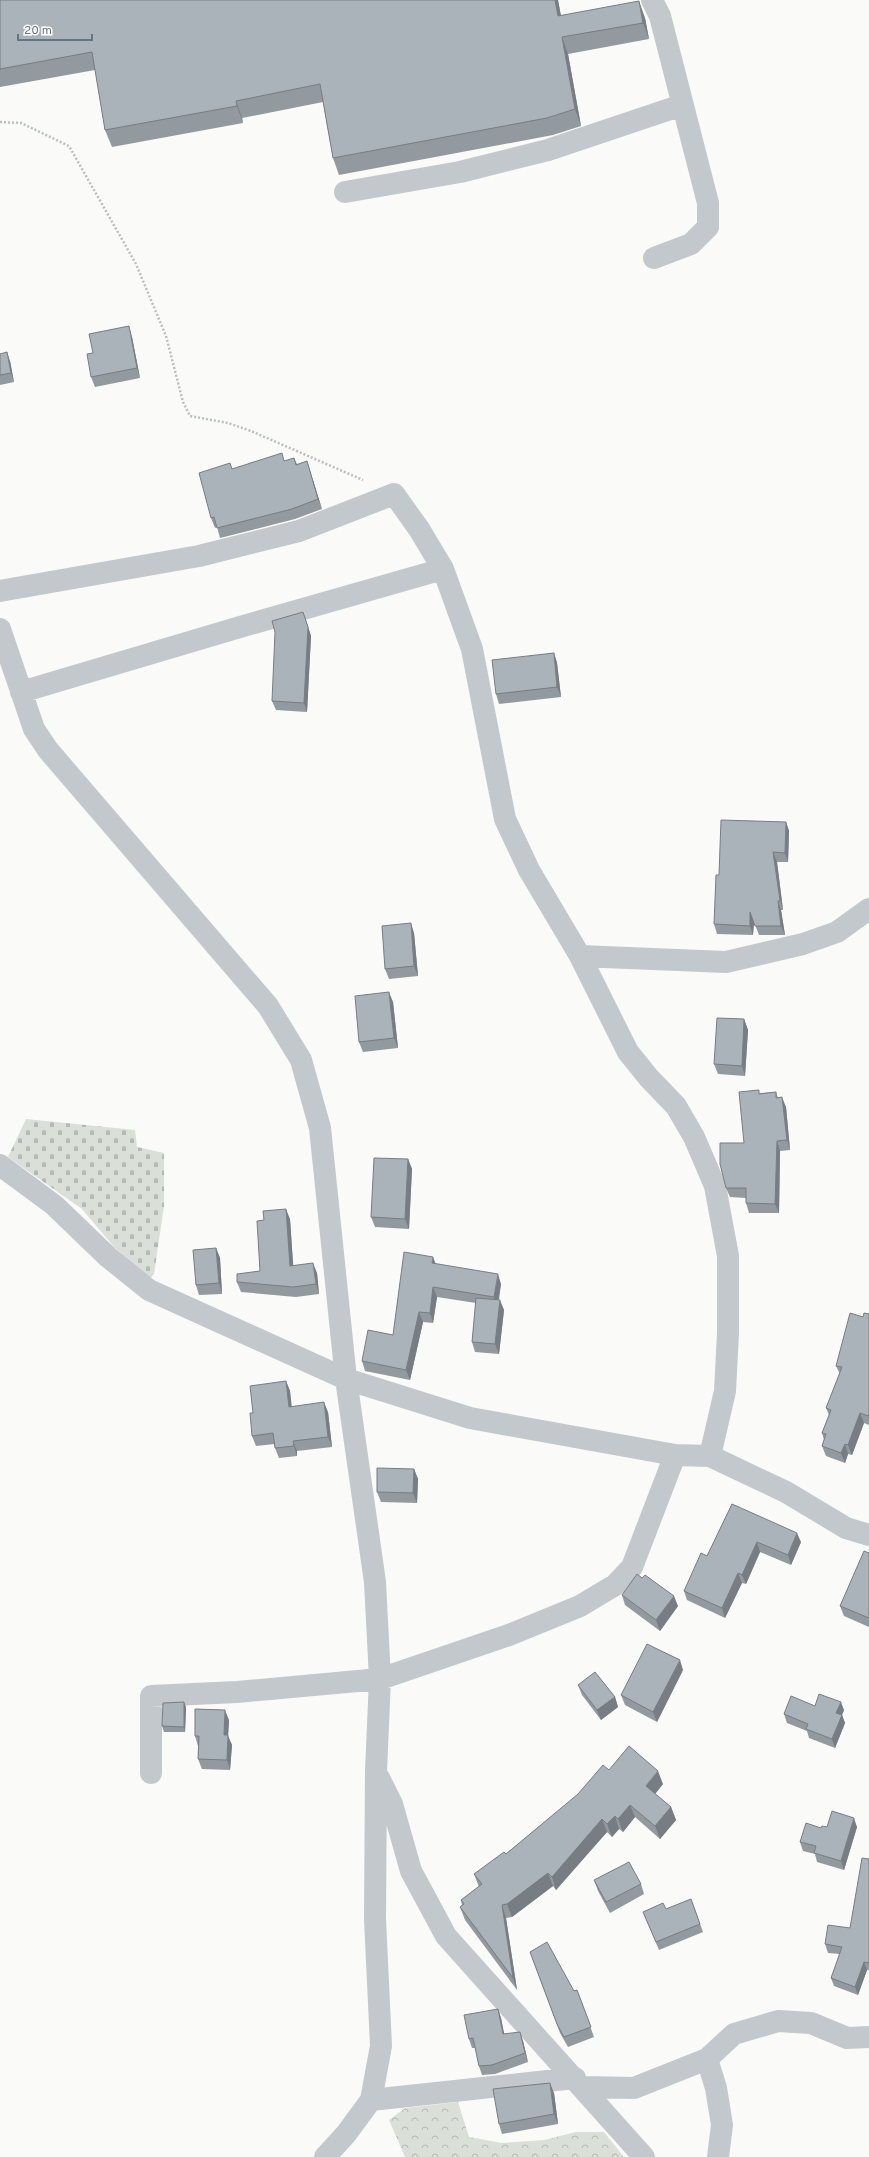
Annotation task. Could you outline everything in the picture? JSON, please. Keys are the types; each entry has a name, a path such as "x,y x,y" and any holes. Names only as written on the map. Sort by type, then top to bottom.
{"street":[{"path":"652,0 660,16 708,203 708,227 691,244 654,258"},
{"path":"345,192 460,172 526,156 682,104"},
{"path":"0,592 214,552 299,531 394,494 419,529 443,569 472,649 505,819 529,870 580,956 628,1052 649,1078 676,1106 694,1137 715,1186 728,1256 728,1333 724,1391 710,1456"},
{"path":"21,692 240,626 443,569"},
{"path":"0,630 34,729 48,750 268,1006 301,1060 320,1128 346,1379 375,1582 380,1679 376,1771 375,1919 381,2046 371,2100 346,2134 324,2157"},
{"path":"580,956 726,962 803,944 837,932 869,909"},
{"path":"0,1165 54,1205 108,1257 149,1290 346,1379 470,1418 675,1454 710,1456 786,1492 846,1528 869,1535"},
{"path":"151,1773 151,1696 237,1692 380,1679 523,1629 580,1606 615,1585 632,1567 675,1454"},
{"path":"376,1771 392,1804 411,1871 446,1936 644,2157"},
{"path":"371,2100 579,2083 634,2088 707,2059 734,2034 778,2021 811,2023 847,2038 869,2037"},
{"path":"707,2059 716,2088 722,2125 718,2157"}],"path":[{"path":"0,122 22,123 69,146 136,264 166,336 183,402 190,416 228,423 251,430 394,494"}],"green space":[{"path":"26,1119 135,1130 137,1147 164,1153 164,1206 154,1274 149,1280 114,1247 82,1209 8,1157"},
{"path":"458,2102 469,2137 502,2143 544,2140 576,2132 604,2132 624,2157 405,2157 389,2120 405,2108"}],"building":[{"path":"0,0 555,0 558,16 639,1 643,23 562,37 575,109 547,118 333,158 320,84 236,101 237,106 105,130 92,52 0,69"},
{"path":"129,326 137,368 91,377 87,354 93,353 89,334"},
{"path":"7,352 11,373 0,375 0,354"},
{"path":"282,453 284,461 294,458 296,465 307,461 318,499 292,509 217,528 214,517 211,518 199,473 230,463 232,469"},
{"path":"303,612 308,627 304,703 272,701 275,632 272,621"},
{"path":"554,653 557,687 496,694 492,660"},
{"path":"721,820 786,822 785,853 773,852 780,900 778,901 781,926 755,926 750,912 750,926 714,924 716,875 719,875"},
{"path":"411,923 414,966 385,969 382,926"},
{"path":"389,992 394,1038 359,1042 355,996"},
{"path":"717,1018 744,1019 742,1066 714,1064"},
{"path":"759,1090 759,1094 776,1092 776,1098 782,1097 787,1140 777,1141 775,1204 746,1203 746,1188 726,1188 720,1164 720,1143 744,1143 739,1092"},
{"path":"374,1158 408,1159 405,1219 371,1217"},
{"path":"286,1209 290,1266 313,1263 316,1284 293,1287 237,1282 237,1274 260,1271 257,1221 264,1220 263,1211"},
{"path":"216,1248 219,1283 196,1285 193,1250"},
{"path":"404,1252 433,1257 432,1263 498,1274 494,1297 433,1287 430,1313 419,1312 406,1370 362,1361 368,1330 393,1335"},
{"path":"476,1298 500,1300 495,1344 472,1342"},
{"path":"850,1313 863,1317 864,1313 869,1314 869,1414 868,1416 860,1413 848,1445 845,1444 841,1453 822,1446 826,1434 822,1433 831,1410 826,1408 842,1367 836,1366"},
{"path":"286,1381 289,1407 324,1402 328,1437 293,1441 294,1446 275,1448 273,1433 252,1436 250,1413 253,1413 250,1386"},
{"path":"377,1468 414,1469 413,1493 377,1492"},
{"path":"732,1504 797,1533 788,1555 757,1542 742,1575 738,1573 722,1608 684,1591 701,1553 707,1556"},
{"path":"864,1551 869,1553 869,1618 840,1606"},
{"path":"637,1574 642,1578 645,1575 674,1596 656,1620 622,1595"},
{"path":"647,1644 680,1660 653,1712 621,1695"},
{"path":"595,1672 615,1697 597,1710 578,1685"},
{"path":"819,1694 841,1702 836,1713 842,1715 832,1739 806,1729 808,1724 784,1714 791,1696 815,1706"},
{"path":"184,1702 184,1727 162,1726 163,1703"},
{"path":"195,1709 225,1710 224,1735 228,1735 227,1760 198,1759 199,1736 195,1736"},
{"path":"629,1746 658,1771 646,1786 671,1807 655,1826 630,1805 618,1819 615,1816 607,1824 602,1819 552,1877 548,1873 507,1904 502,1905 513,1978 460,1907 464,1904 461,1900 482,1884 474,1874 504,1852 506,1854 578,1794 603,1765 609,1770"},
{"path":"832,1811 854,1818 841,1861 814,1853 816,1846 800,1842 806,1823 821,1828 822,1826 827,1827"},
{"path":"862,1858 869,1859 869,1963 864,1962 855,1987 831,1978 842,1947 825,1944 828,1925 850,1928"},
{"path":"629,1862 641,1884 606,1902 594,1880"},
{"path":"691,1899 700,1924 656,1942 643,1912 663,1903 666,1909"},
{"path":"547,1942 574,1991 577,1990 591,2027 564,2037 557,2024 530,1952"},
{"path":"498,2009 503,2034 520,2032 525,2053 492,2065 479,2066 473,2038 469,2039 464,2015"},
{"path":"550,2083 554,2114 499,2124 493,2089"}]}
